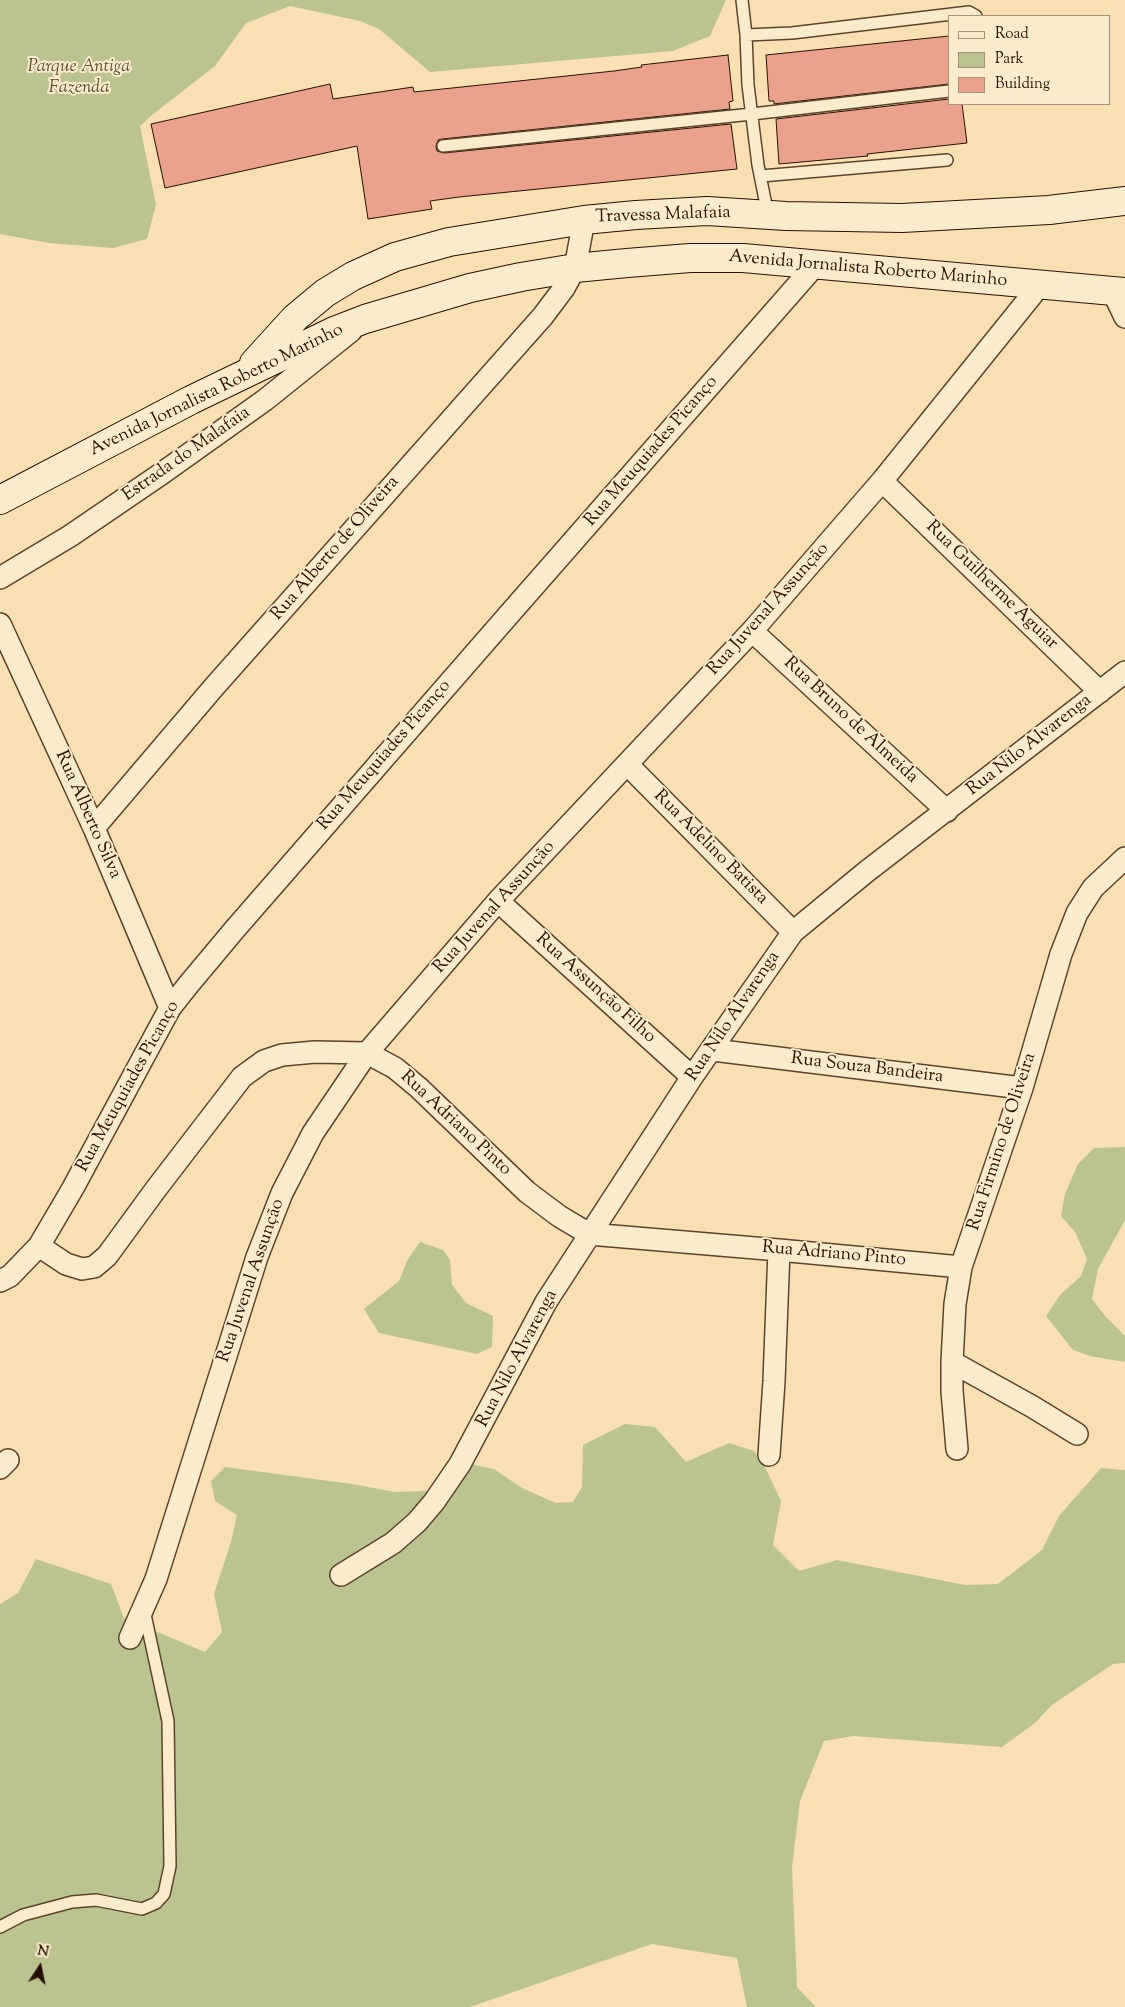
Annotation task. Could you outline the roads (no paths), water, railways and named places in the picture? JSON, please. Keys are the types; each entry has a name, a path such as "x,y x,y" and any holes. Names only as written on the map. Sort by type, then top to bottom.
{"main road":[{"name":"Travessa Malafaia","path":"246,372 295,318 325,293 353,276 394,257 449,242 584,220 706,211 768,215 902,218 1049,210 1125,201"},
{"name":"Avenida Jornalista Roberto Marinho","path":"0,500 246,372 334,331 365,319 470,288 575,268 690,258 743,258 1119,291"}],"street":[{"name":"Rua Alberto de Oliveira","path":"94,828 214,687 543,316 564,288 575,268 584,220"},
{"name":"Rua Meuquiades Picanço","path":"0,1281 10,1276 39,1246 73,1188 170,1008 235,929 817,264"},
{"name":"Rua Juvenal Assunção","path":"130,1638 156,1579 257,1257 282,1193 313,1133 367,1053 498,901 752,631 882,480 1040,285"},
{"path":"1119,291 1125,318"},
{"name":"Estrada do Malafaia","path":"0,578 70,536 265,400 365,319"},
{"name":"Rua Guilherme Aguiar","path":"882,480 1100,692"},
{"name":"Rua Alberto Silva","path":"0,624 94,828 170,1008"},
{"name":"Rua Bruno de Almeida","path":"752,631 947,811"},
{"name":"Rua Nilo Alvarenga","path":"341,1574 392,1543 418,1522 460,1464 546,1302 692,1077 774,956 793,932 866,872 1125,672"},
{"name":"Rua Adelino Batista","path":"627,764 793,932"},
{"name":"Rua Firmino de Oliveira","path":"957,1449 952,1391 952,1362 961,1267 1022,1088 1061,954 1077,914 1093,888 1125,858"},
{"name":"Rua Assunção Filho","path":"498,901 692,1077"},
{"name":"Rua Souza Bandeira","path":"712,1050 1022,1088"},
{"name":"Rua Adriano Pinto","path":"39,1246 66,1264 82,1269 94,1267 107,1256 242,1077 264,1061 282,1055 315,1052 367,1053 395,1068 420,1088 527,1192 559,1216 589,1234 961,1267"},
{"path":"769,1455 779,1250"},
{"path":"952,1362 1077,1434"}],"lane":[{"path":"742,0 746,35 748,85 768,215"},
{"path":"746,35 792,32 969,12 974,15"},
{"path":"443,146 752,114 948,91"},
{"path":"761,176 947,160"},
{"path":"0,1927 23,1915 72,1902 96,1900 142,1909 156,1903 164,1894 170,1866 168,1722 144,1609"}],"park label":[{"name":"Parque Antiga Fazenda","path":"79,78"}]}
